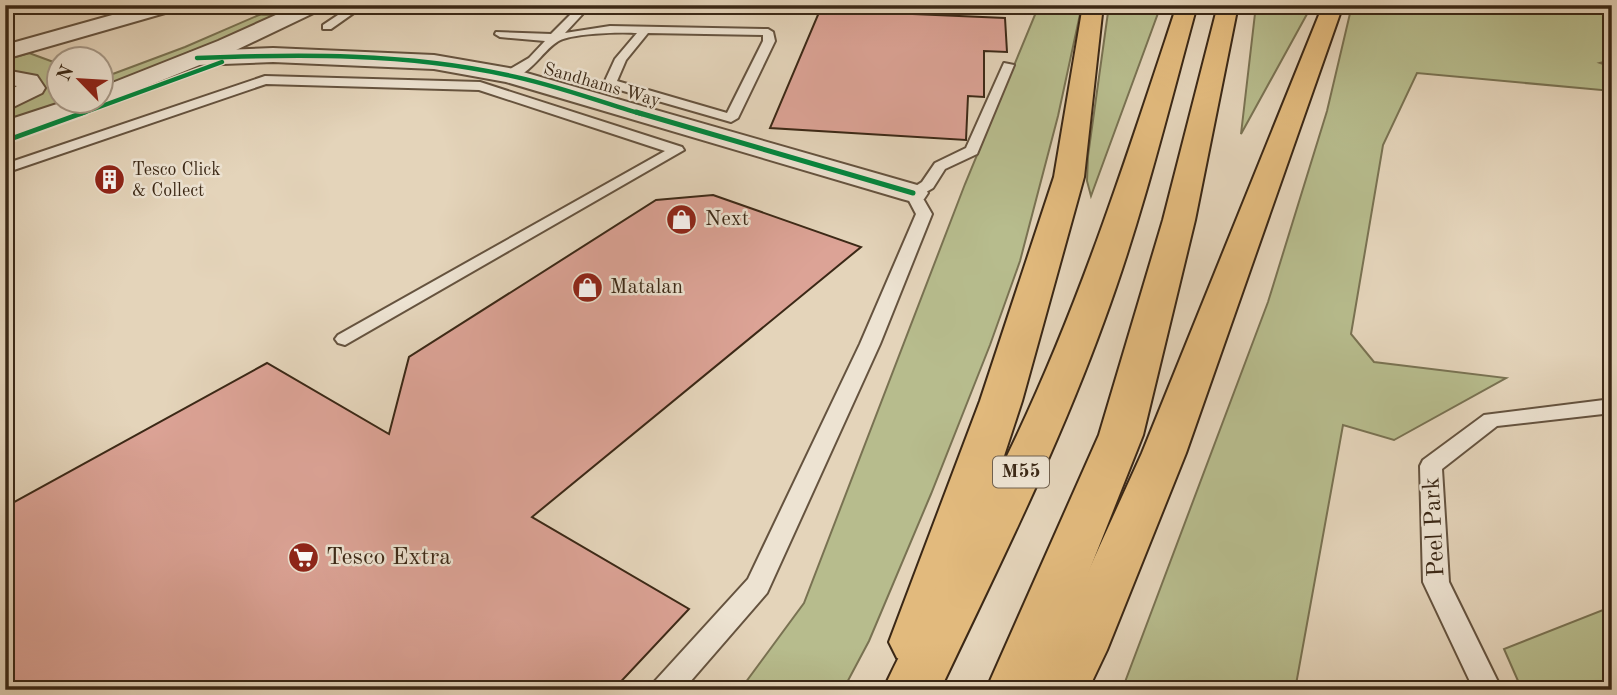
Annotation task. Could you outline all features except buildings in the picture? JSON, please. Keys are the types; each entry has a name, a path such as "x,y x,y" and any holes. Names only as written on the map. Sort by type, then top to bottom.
{"main road":[{"path":"899,690 1001,401 1069,177 1093,5"},
{"name":"M55","path":"911,690 1029,456 1085,322 1119,231 1187,5"},
{"path":"1014,690 1121,435 1179,220 1228,5"},
{"path":"1060,690 1080,650 1164,453 1333,5"}],"street":[{"path":"5,52 172,5"},
{"path":"247,5 277,7"},
{"path":"116,90 226,46 315,5"},
{"name":"Sandhams Way","path":"226,46 273,55"},
{"name":"Sandhams Way","path":"197,58 273,55 434,62 509,75 913,193"},
{"path":"5,77 28,81 33,88 5,103"},
{"path":"5,130 46,116"}],"lane":[{"path":"327,27 360,5"},
{"path":"509,75 533,60 586,5"},
{"path":"500,34 554,38 611,29 646,29 768,32 769,41 731,118 610,83 621,59 646,29"},
{"path":"664,690 758,586 870,344 924,214 913,193 928,185 940,166 972,151 1008,65"},
{"path":"5,169 265,80 480,86 677,150 345,339"},
{"name":"Peel Park","path":"1488,690 1436,582 1431,466 1491,420 1612,406"}],"green space":[{"path":"282,5 315,5 116,90 116,73 185,47"},
{"path":"1039,5 1082,5 1058,116 1020,261 931,494 869,641 843,690 740,690 804,603 965,184"},
{"path":"1109,5 1161,5 1091,196 1087,181 1088,156"},
{"path":"1256,5 1312,5 1241,134"},
{"path":"1352,5 1612,5 1612,60 1600,63 1612,67 1612,91 1417,73 1383,145 1351,334 1374,362 1506,378 1394,440 1343,425 1295,690 1122,690 1268,302 1327,111"},
{"path":"29,53 46,59 46,116 5,130 5,60"},
{"path":"1608,608 1612,609 1612,690 1522,690 1504,649"}],"cycle path":[{"path":"197,58 273,55 434,62 509,75 913,193"},
{"path":"5,141 222,62"}],"place":[{"name":"Tesco Click & Collect","path":"109,180"},
{"name":"Next","path":"682,219"},
{"name":"Matalan","path":"587,287"},
{"name":"Tesco Extra","path":"303,558"}]}
